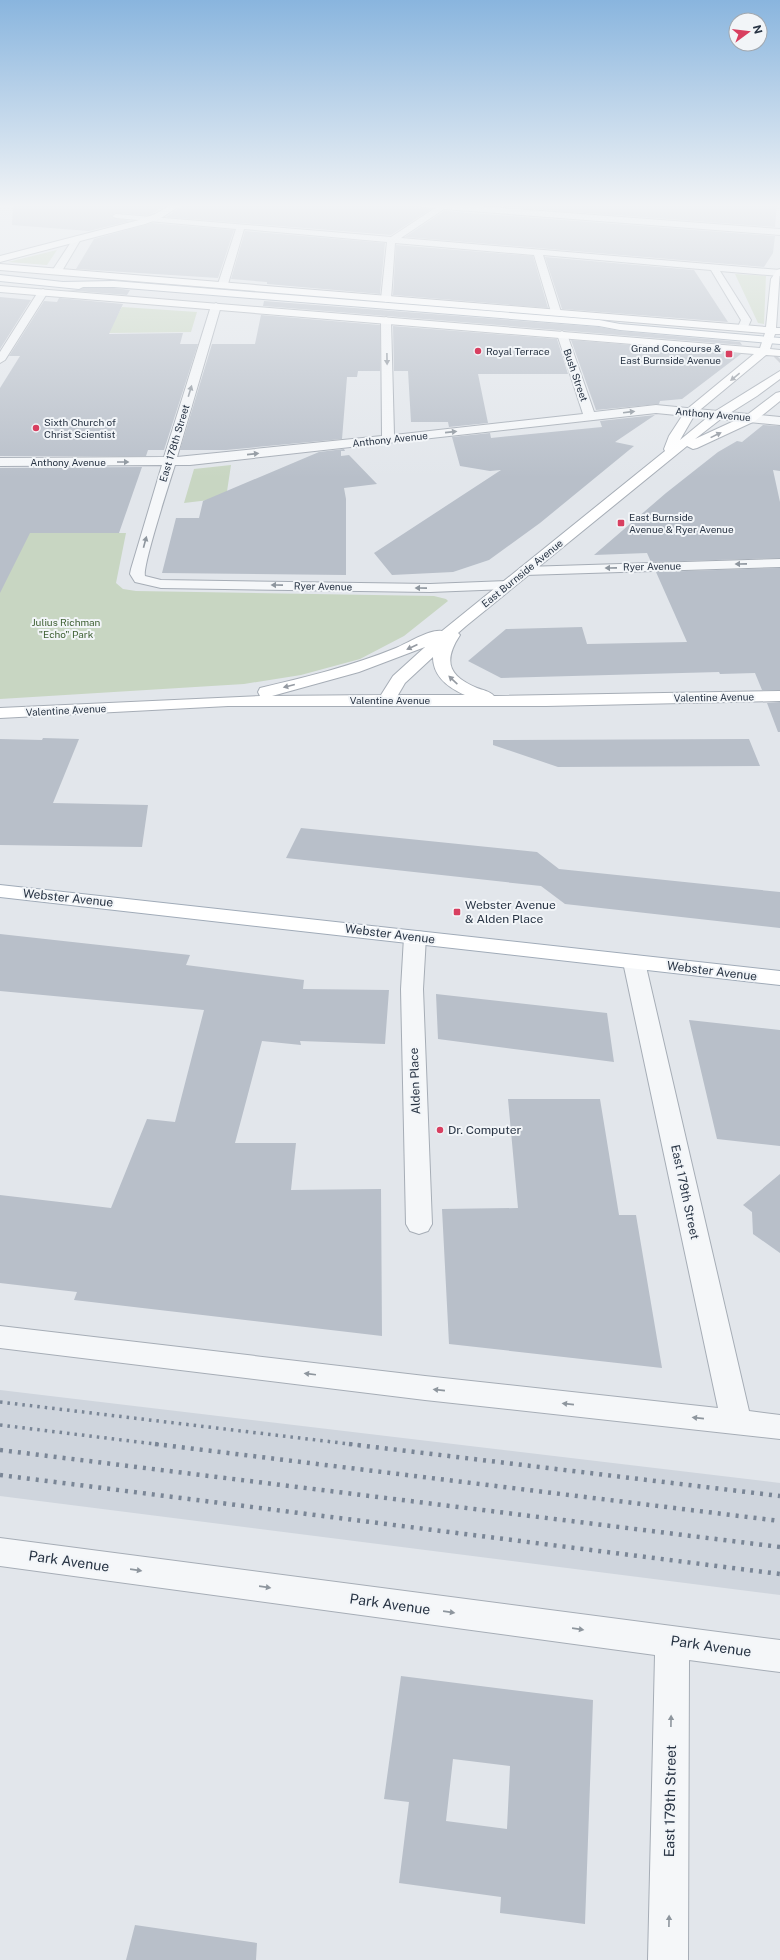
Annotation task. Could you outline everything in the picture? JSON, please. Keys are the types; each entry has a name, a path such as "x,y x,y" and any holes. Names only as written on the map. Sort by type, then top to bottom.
{"main road":[{"path":"88,295 764,351 779,357"},
{"path":"176,295 597,328"},
{"path":"256,295 599,323 620,327"},
{"path":"348,295 743,327 775,336"},
{"path":"668,455 675,436 690,412 764,351 775,336 776,295"},
{"path":"465,312 524,310"},
{"path":"534,332 620,327 775,336"},
{"name":"East Burnside Avenue","path":"723,411 739,392 779,357"},
{"name":"East Burnside Avenue","path":"386,700 399,680 460,623 723,411 753,394 780,374"},
{"name":"East Burnside Avenue","path":"668,455 751,418 780,394"},
{"path":"460,623 444,648 441,658 446,674 467,690 501,701"},
{"path":"228,701 354,670 402,652 460,623"},
{"name":"Valentine Avenue","path":"0,714 228,701 501,701 780,696"},
{"name":"Webster Avenue","path":"0,891 780,978"}],"street":[{"path":"0,360 41,295"},
{"path":"551,295 556,312"},
{"path":"731,295 746,320 743,327"},
{"name":"East 178th Street","path":"140,579 137,574 138,569 168,462 216,306"},
{"path":"386,320 388,439"},
{"name":"Bush Street","path":"562,334 590,417"},
{"name":"Anthony Avenue","path":"0,462 190,462 656,409 690,412 723,411 751,418 780,420"},
{"name":"Ryer Avenue","path":"525,571 780,563"},
{"name":"Ryer Avenue","path":"140,579 161,584 430,588 507,585"},
{"name":"Alden Place","path":"415,937 412,982 419,1224"},
{"name":"East 179th Street","path":"634,962 736,1422"},
{"path":"0,1337 425,1388 780,1427"},
{"name":"Park Avenue","path":"0,1552 780,1656"},
{"name":"East 179th Street","path":"668,1960 672,1641"}],"shaded area":[{"path":"0,1390 780,1483 780,1595 0,1496"}],"green space":[{"path":"745,295 765,295 764,324 758,323"},
{"path":"122,307 197,312 191,332 107,333"},
{"path":"231,465 226,498 184,503 194,469"},
{"name":"Julius Richman \"Echo\" Park","path":"0,533 126,533 116,583 123,589 136,591 434,596 446,599 448,601 404,636 360,659 301,675 244,684 0,699"}],"building":[{"path":"399,295 544,295 548,308"},
{"path":"558,295 711,295 728,322 562,309"},
{"path":"0,297 31,300 0,349"},
{"path":"59,298 123,304 109,334 183,333 180,344 198,344 164,450 148,450 146,456 0,456 0,388 20,356 9,356 44,301 57,302"},
{"path":"264,301 599,327 620,331 740,342 742,345 263,306"},
{"path":"261,315 380,325 380,371 358,371 357,377 347,377 342,439 226,450 180,450 212,344 255,344"},
{"path":"393,326 557,339 568,374 478,374 488,423 449,427 448,422 411,422 408,371 394,371"},
{"path":"571,340 741,354 682,399 660,401 659,404 596,410"},
{"path":"655,415 615,442 634,446 540,523 489,560 453,572 392,575 374,553 501,470 490,471 460,466 452,437 490,433 491,438 602,427 600,421"},
{"path":"763,425 780,426 780,471 773,470 780,502 780,558 651,562 647,553 594,555 666,493 718,452 737,441 742,442"},
{"path":"344,449 345,451 341,451 341,456 349,455 377,484 344,488 346,499 346,575 162,573 176,518 199,518 203,501 319,452"},
{"path":"142,467 119,533 30,533 0,593 0,468"},
{"path":"780,568 780,690 762,690 755,673 720,674 719,672 501,678 468,661 506,629 582,627 587,644 687,642 656,572"},
{"path":"780,702 780,732 778,732 767,703"},
{"path":"43,738 79,739 53,803 148,805 142,847 0,845 0,739 42,740"},
{"path":"749,739 760,766 558,767 493,745 493,740"},
{"path":"301,828 537,852 559,869 780,892 780,928 565,904 541,886 286,858"},
{"path":"0,934 190,955 186,965 304,980 303,989 389,990 385,1044 300,1041 301,1045 262,1041 235,1143 296,1143 291,1190 381,1189 382,1336 74,1300 77,1292 0,1283 0,1195 111,1208 147,1119 175,1122 204,1010 0,991"},
{"path":"436,994 607,1013 614,1062 438,1039"},
{"path":"689,1020 780,1030 780,1146 717,1139"},
{"path":"508,1099 600,1099 619,1215 636,1215 662,1368 449,1344 442,1209 518,1208"},
{"path":"780,1174 780,1253 753,1234 752,1212 743,1205"},
{"path":"401,1676 593,1700 585,1924 500,1913 501,1897 399,1883 409,1802 384,1799","holes":["453,1759 510,1766 507,1829 446,1821"]},
{"path":"135,1925 257,1943 256,1960 126,1960"}],"railway":[{"path":"0,1402 358,1445"},
{"path":"0,1425 163,1445"},
{"path":"155,1444 780,1521"},
{"path":"349,1444 780,1496"},
{"path":"0,1450 780,1547"},
{"path":"0,1475 780,1574"}],"place":[{"name":"Royal Terrace","path":"478,351"},
{"name":"Grand Concourse & East Burnside Avenue","path":"729,354"},
{"name":"Sixth Church of Christ Scientist","path":"36,428"},
{"name":"East Burnside Avenue & Ryer Avenue","path":"621,523"},
{"name":"Webster Avenue & Alden Place","path":"457,912"},
{"name":"Dr. Computer","path":"440,1130"}]}
